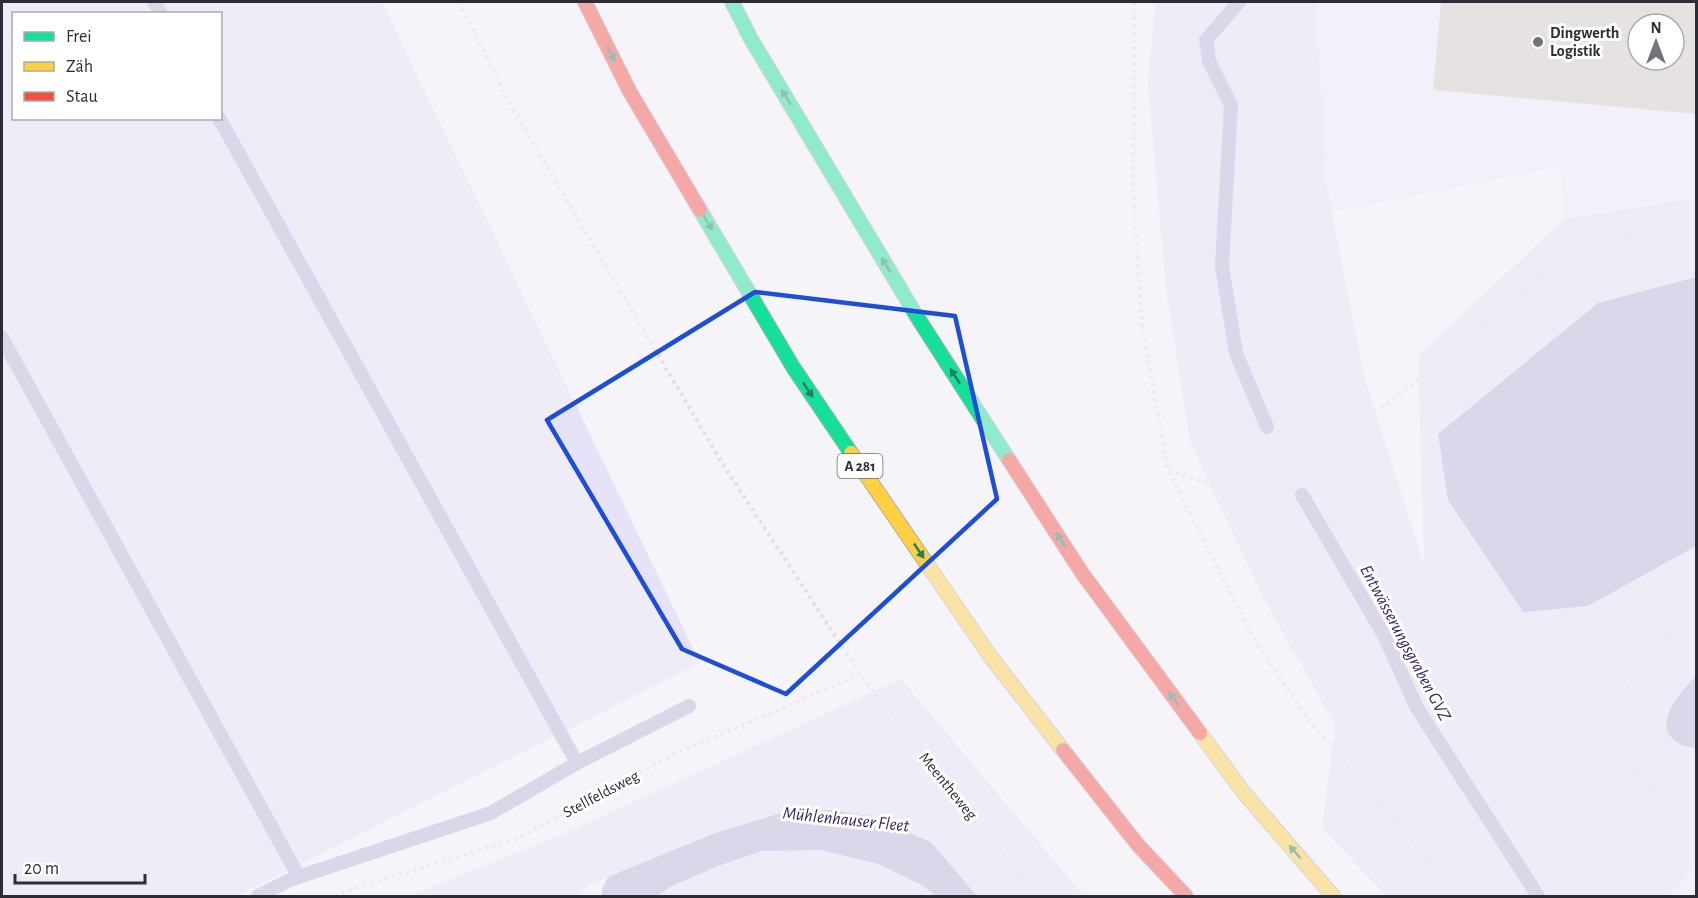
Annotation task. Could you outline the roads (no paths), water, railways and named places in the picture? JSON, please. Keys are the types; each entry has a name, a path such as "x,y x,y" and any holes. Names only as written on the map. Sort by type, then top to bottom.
{"highway":[{"name":"A 281","path":"585,2 630,92 793,368 990,656 1138,845 1186,897"},
{"path":"732,2 751,39 916,315 1082,573 1244,793 1333,897"}],"water":[{"path":"1696,277 1696,546 1588,606 1523,612 1448,500 1438,434 1598,303"},
{"path":"1696,676 1696,748 1678,743 1670,736 1667,718 1683,690"},
{"name":"Mühlenhauser Fleet","path":"830,810 871,816 931,842 977,896 936,896 920,884 878,864 821,850 762,851 718,866 670,887 657,896 602,896 602,889 608,877 718,832 788,811"}],"waterway":[{"path":"154,2 160,12"},
{"name":"Entwässerungsgraben GVZ","path":"1239,2 1206,40 1209,61 1231,105 1222,266 1236,353 1267,427"},
{"path":"220,120 577,763"},
{"path":"2,338 299,877"},
{"name":"Entwässerungsgraben GVZ","path":"1302,495 1384,635 1417,708 1538,896"},
{"path":"258,896 292,879 491,813 577,763 689,706"}],"place":[{"name":"Dingwerth Logistik","path":"1538,42"}]}
